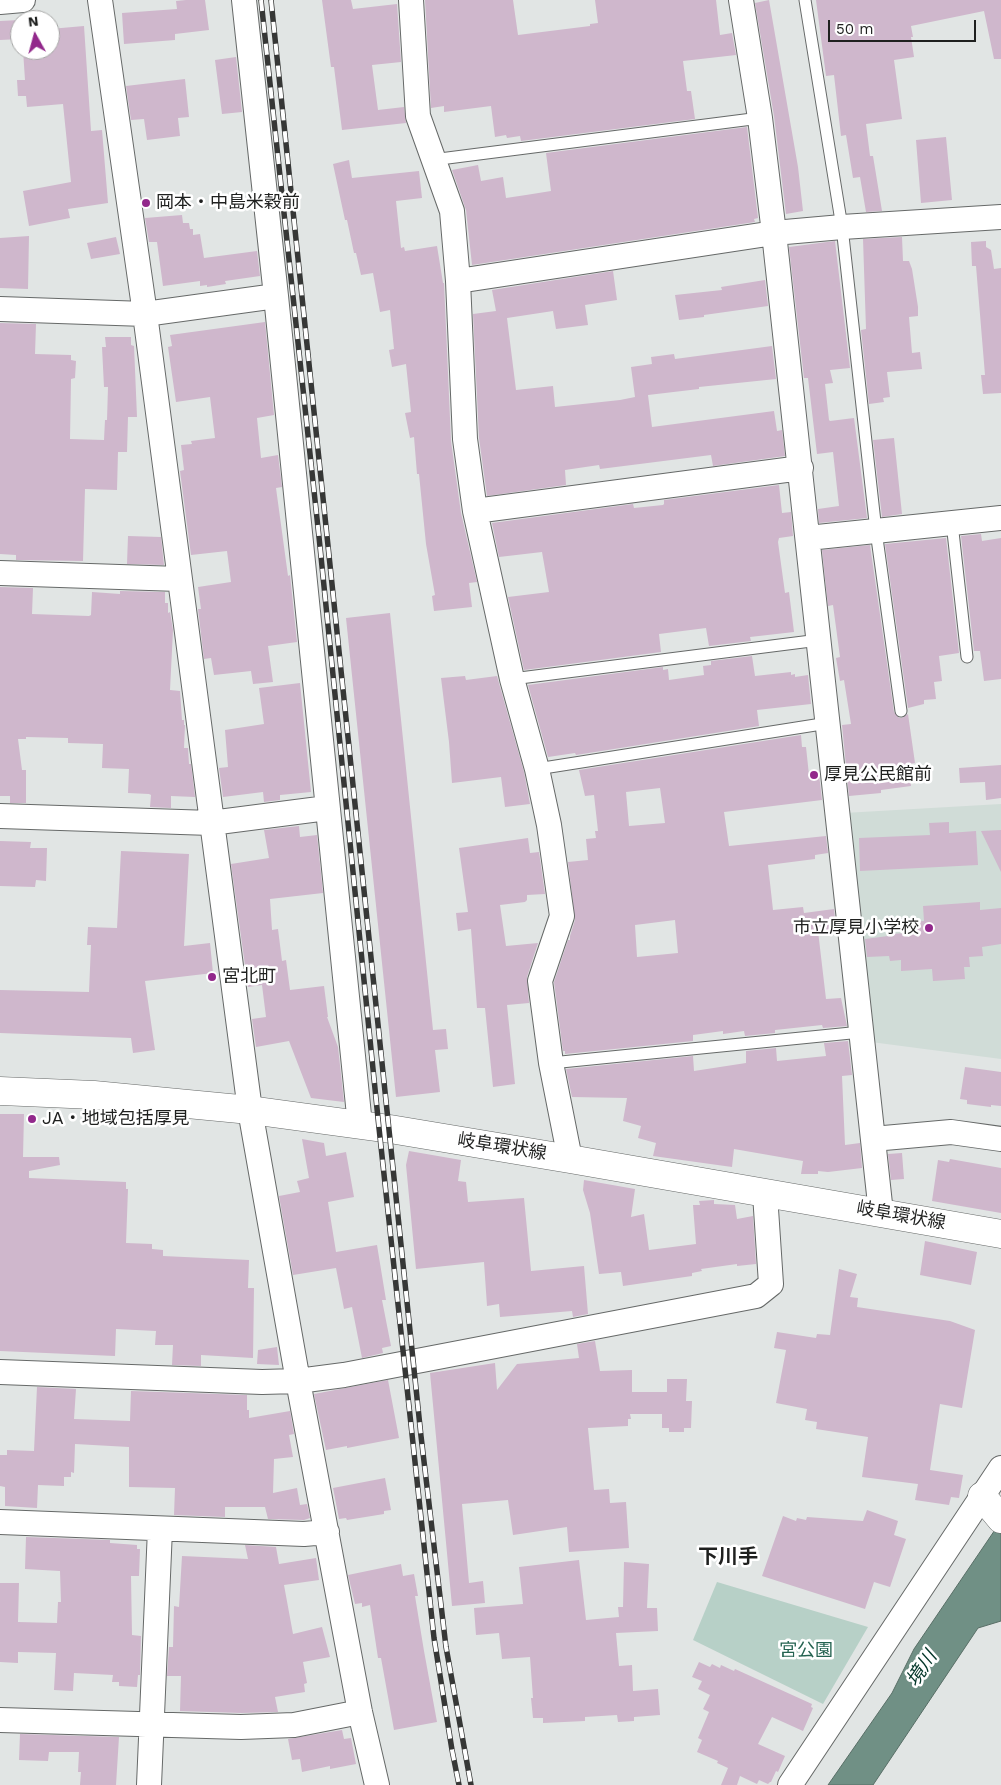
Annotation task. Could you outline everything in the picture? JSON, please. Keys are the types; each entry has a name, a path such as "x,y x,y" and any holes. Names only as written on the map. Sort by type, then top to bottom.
{"main road":[{"name":"岐阜環状線","path":"0,1091 94,1095 250,1110 360,1125 570,1158 1001,1234"}],"street":[{"path":"0,2 24,0"},
{"path":"100,0 145,314 250,1110 298,1381 360,1712 376,1785"},
{"path":"244,0 360,1125"},
{"path":"411,0 418,116 432,160 452,211 458,281 465,440 475,512 512,679 537,769 549,825 562,916 540,981 551,1063 570,1158"},
{"path":"741,0 760,118 774,233 881,1213"},
{"path":"458,281 774,233 842,226 1001,217"},
{"path":"0,309 145,314 276,296"},
{"path":"475,512 801,468"},
{"path":"808,538 1001,518"},
{"path":"0,573 180,579"},
{"path":"0,816 211,823 327,808"},
{"path":"873,1139 951,1132 1001,1139"},
{"path":"0,1372 252,1382 298,1381 344,1375 756,1296 771,1284 766,1194"},
{"path":"790,1785 992,1508 1001,1468"},
{"path":"0,1522 304,1534 327,1532"},
{"path":"149,1785 150,1724 160,1529"},
{"path":"0,1720 241,1728 294,1725 360,1712"}],"lane":[{"path":"805,0 842,226 876,531 901,712"},
{"path":"432,160 760,118"},
{"path":"952,523 967,657"},
{"path":"512,679 819,640"},
{"path":"537,769 828,723"},
{"path":"551,1063 862,1032"}],"shaded area":[{"name":"市立厚見小学校","path":"1001,804 1001,1059 871,1042 844,813"}],"green space":[{"name":"宮公園","path":"717,1582 868,1627 823,1704 693,1640"}],"water":[{"name":"境川","path":"1001,1521 1001,1621 978,1628 873,1785 828,1785 892,1693 914,1649"}],"building":[{"path":"205,0 209,30 175,34 175,40 124,44 122,13 177,9 176,1"},
{"path":"322,0 351,0 353,9 397,4 401,62 372,65 378,110 404,107 406,123 342,130 334,67 331,67"},
{"path":"425,0 513,0 518,35 590,26 590,24 598,23 595,0 716,0 720,35 732,33 736,55 683,61 687,91 691,91 695,119 521,141 520,136 507,138 506,135 495,137 491,106 444,112 444,106 431,108"},
{"path":"769,0 798,167 803,211 786,214 774,116 755,3"},
{"path":"816,0 1001,0 1001,59 994,59 984,11 911,26 914,57 894,60 902,119 866,124 870,156 873,156 882,211 866,212 860,177 853,178 846,135 841,136 834,75 826,76"},
{"path":"10,20 10,40 0,40 0,21"},
{"path":"84,26 91,131 102,130 108,203 68,209 70,218 29,226 23,191 71,182 63,104 27,107 26,96 18,96 17,80 25,80 24,60 60,60 60,28"},
{"path":"236,57 242,112 222,114 215,60"},
{"path":"185,79 189,117 178,118 180,136 147,140 144,119 131,120 126,86"},
{"path":"747,127 758,218 754,219 755,222 472,265 466,210 452,170 478,165 481,181 503,177 506,198 551,191 546,153"},
{"path":"946,137 952,200 921,203 916,140"},
{"path":"349,160 352,178 419,171 422,198 396,201 401,248 404,247 405,251 437,246 444,283 451,441 461,513 477,582 469,583 472,607 434,611 432,596 435,595 426,544 414,437 410,438 405,413 411,412 406,364 392,367 389,350 394,349 390,310 380,312 373,273 361,275 356,253 354,253 333,164"},
{"path":"182,215 183,223 189,223 190,229 193,229 193,235 200,234 204,258 257,251 260,276 225,281 226,284 207,287 207,285 200,286 200,281 163,286 157,242 149,242 145,218"},
{"path":"29,236 28,289 0,288 0,238"},
{"path":"116,237 120,254 91,259 87,243"},
{"path":"902,237 903,261 909,261 912,269 918,307 918,316 909,317 912,353 920,352 922,369 887,372 890,397 883,398 884,402 869,404 861,330 866,329 863,239"},
{"path":"835,241 850,368 830,370 833,383 825,384 829,420 854,418 867,518 819,523 818,509 839,506 833,452 817,454 808,378 804,378 789,247"},
{"path":"986,241 986,247 991,250 994,269 1001,268 1001,393 983,394 981,375 985,375 976,266 972,266 971,242"},
{"path":"613,271 617,300 585,305 588,325 556,329 553,311 507,318 516,390 553,386 555,407 620,400 635,397 631,367 652,364 651,357 674,354 675,359 772,346 776,379 699,387 699,389 648,395 652,427 774,411 777,431 782,430 785,456 713,466 711,455 600,469 599,465 565,470 566,485 487,496 479,438 473,314 496,311 492,290"},
{"path":"765,280 768,306 679,320 675,295 722,290 721,287"},
{"path":"265,322 274,415 257,418 261,458 278,455 282,487 276,488 288,576 290,575 297,642 268,646 273,682 253,684 251,671 214,675 211,658 204,659 198,609 201,609 198,587 231,582 227,551 191,555 180,471 184,470 181,445 192,444 191,441 215,438 210,397 176,402 168,347 172,346 170,335"},
{"path":"0,323 36,324 35,354 71,355 71,360 76,361 75,378 71,379 70,439 104,440 108,387 104,387 102,347 106,347 105,337 131,337 131,345 134,346 137,417 128,417 127,452 118,452 117,490 85,489 83,561 16,560 16,555 0,554"},
{"path":"894,438 902,514 882,517 873,440"},
{"path":"779,485 782,513 791,512 793,536 779,538 778,542 785,593 789,592 794,632 750,637 751,641 709,646 706,628 659,634 661,652 524,670 508,597 549,592 542,552 499,557 492,523 633,504 634,508 663,505 664,500"},
{"path":"981,534 982,541 1001,538 1001,679 984,681 980,651 974,651 961,536"},
{"path":"128,536 161,537 164,565 127,564"},
{"path":"946,538 959,653 939,656 942,681 934,682 936,699 924,700 924,704 908,708 885,544"},
{"path":"870,545 894,712 899,718 908,714 915,763 909,764 911,786 881,790 881,793 849,796 842,725 851,724 844,680 840,681 836,658 840,657 833,605 828,606 822,550"},
{"path":"0,587 33,588 32,614 89,616 91,615 92,592 120,594 120,591 165,592 165,603 168,603 168,613 170,612 173,630 170,690 180,691 182,720 184,720 185,725 184,748 188,748 195,797 171,796 171,808 150,807 151,795 128,793 129,769 102,768 103,744 68,743 68,738 26,737 26,739 18,739 22,770 26,770 26,803 10,803 10,796 0,796"},
{"path":"390,613 433,1030 446,1029 448,1049 435,1050 440,1092 396,1097 346,618"},
{"path":"752,656 755,676 791,672 791,675 795,674 795,677 808,675 811,704 757,710 759,726 576,755 575,753 548,757 528,685 663,667 663,670 668,669 669,680 704,675 703,666 711,665 711,661"},
{"path":"465,676 466,680 497,676 524,772 530,804 505,807 501,777 452,783 441,678"},
{"path":"300,683 311,792 280,795 280,800 264,802 263,792 223,797 219,768 228,767 225,730 264,724 259,688"},
{"path":"801,735 802,747 806,747 809,775 819,774 822,800 724,812 729,846 826,836 828,853 815,855 815,859 768,865 773,910 803,907 804,913 834,909 836,929 818,931 826,999 841,998 847,1026 823,1028 822,1025 775,1030 775,1033 745,1036 744,1031 723,1034 723,1031 693,1035 693,1041 565,1054 565,1051 563,1051 554,982 568,940 570,940 575,920 568,862 588,860 586,839 596,838 595,831 598,831 594,795 585,796 579,770","holes":["660,788 665,823 629,826 626,792","675,920 678,953 637,957 635,925"]},
{"path":"1001,765 1001,798 986,800 985,782 960,783 959,768"},
{"path":"949,822 949,833 976,831 978,865 860,871 859,838 930,835 929,823"},
{"path":"299,826 300,837 317,835 323,893 270,899 272,930 278,929 282,961 286,960 290,990 324,986 327,1017 338,1047 344,1102 311,1098 289,1041 256,1047 252,1019 266,1017 262,985 248,987 231,864 269,858 264,830"},
{"path":"1001,830 1001,872 981,831"},
{"path":"528,838 530,853 539,852 545,894 527,895 525,902 500,905 506,946 538,943 527,977 529,1003 507,1005 515,1084 493,1087 485,1008 477,1008 471,929 458,931 456,913 468,912 459,848"},
{"path":"0,841 31,842 30,848 47,848 46,881 36,880 35,887 0,886"},
{"path":"121,851 189,854 184,946 210,943 213,973 145,981 155,1050 133,1053 131,1038 0,1033 0,990 89,992 91,945 87,945 88,927 117,928"},
{"path":"980,902 980,910 1001,908 1001,944 982,947 983,956 969,957 970,967 964,967 965,979 933,981 932,969 901,971 901,960 890,961 889,956 867,957 865,939 888,936 888,934 909,933 908,922 924,921 923,906"},
{"path":"848,1041 852,1075 842,1076 845,1145 860,1143 862,1168 828,1172 818,1171 818,1174 801,1174 803,1161 734,1149 732,1167 653,1156 656,1143 638,1138 641,1126 623,1121 627,1098 572,1097 566,1069 693,1056 694,1071 746,1063 746,1051 776,1048 777,1061 826,1056 824,1043"},
{"path":"965,1067 1001,1072 1001,1106 991,1105 991,1107 967,1104 967,1100 960,1099"},
{"path":"0,1114 24,1114 23,1157 59,1157 60,1165 29,1171 29,1178 126,1182 126,1189 128,1189 126,1243 152,1244 152,1249 163,1250 163,1256 249,1260 248,1288 254,1288 253,1358 201,1355 201,1366 172,1365 173,1345 155,1345 156,1331 116,1329 115,1356 0,1351"},
{"path":"302,1139 324,1143 326,1156 346,1152 354,1197 328,1202 336,1252 377,1245 386,1300 382,1300 391,1346 382,1348 383,1353 362,1358 352,1307 344,1309 336,1268 293,1275 279,1196 300,1192 297,1181 309,1178"},
{"path":"409,1151 461,1160 458,1181 466,1182 468,1202 524,1198 531,1271 584,1266 588,1314 573,1317 572,1311 500,1317 499,1304 487,1306 484,1262 416,1269 406,1165"},
{"path":"902,1153 904,1179 891,1180 888,1154"},
{"path":"950,1159 1001,1168 1001,1213 932,1201 938,1160 949,1162"},
{"path":"584,1180 635,1189 631,1217 644,1214 649,1250 696,1244 693,1205 700,1205 699,1201 714,1200 714,1204 735,1205 737,1219 753,1216 756,1264 737,1266 737,1264 701,1269 702,1271 692,1273 692,1276 623,1286 621,1272 599,1274 590,1213 583,1190"},
{"path":"925,1241 977,1252 971,1285 920,1275"},
{"path":"839,1269 857,1274 850,1297 858,1298 857,1307 950,1321 975,1330 962,1408 940,1404 930,1470 963,1475 959,1498 951,1497 949,1505 915,1500 918,1484 862,1477 868,1437 816,1429 817,1422 805,1420 807,1409 776,1403 786,1350 774,1348 777,1332 816,1338 817,1334 830,1335"},
{"path":"595,1341 600,1371 632,1370 632,1392 667,1392 667,1379 687,1379 686,1401 692,1401 691,1428 684,1428 684,1432 669,1432 669,1428 662,1428 662,1414 630,1414 631,1419 628,1419 628,1426 588,1428 594,1490 609,1489 610,1503 626,1502 629,1548 569,1552 567,1527 513,1535 508,1500 462,1504 469,1583 483,1581 485,1603 452,1606 430,1373 495,1363 497,1390 517,1364 579,1358 577,1344"},
{"path":"277,1347 279,1365 257,1364 258,1350"},
{"path":"388,1380 399,1438 326,1450 314,1394"},
{"path":"37,1387 76,1389 74,1419 130,1421 131,1391 247,1395 249,1418 290,1411 294,1434 289,1435 293,1457 274,1459 273,1493 297,1488 300,1505 307,1504 310,1518 304,1520 268,1519 265,1507 225,1507 225,1517 174,1515 175,1488 129,1487 129,1447 75,1444 74,1473 71,1472 71,1477 64,1477 64,1486 38,1485 37,1508 5,1506 5,1487 0,1486 0,1455 7,1455 7,1450 34,1451"},
{"path":"385,1478 391,1510 384,1511 384,1514 347,1520 346,1518 339,1519 333,1488"},
{"path":"867,1510 898,1521 894,1535 906,1539 890,1587 874,1582 865,1609 762,1576 783,1516 796,1521 797,1518 806,1520 807,1517 863,1521"},
{"path":"26,1537 110,1540 110,1543 137,1545 137,1549 140,1549 139,1576 131,1576 132,1635 141,1636 140,1675 138,1675 137,1687 119,1686 119,1682 112,1682 113,1675 74,1673 73,1691 54,1690 56,1653 18,1652 18,1663 0,1662 0,1583 19,1583 18,1622 57,1623 58,1602 61,1602 60,1571 25,1569"},
{"path":"245,1545 276,1547 279,1564 316,1558 319,1580 284,1585 293,1634 322,1627 330,1657 303,1662 307,1683 304,1684 305,1692 275,1697 278,1712 180,1711 181,1676 167,1676 169,1647 173,1647 174,1606 179,1607 182,1556 248,1559"},
{"path":"579,1560 586,1620 619,1617 618,1607 623,1607 624,1562 649,1564 647,1608 657,1608 658,1631 616,1633 619,1666 632,1665 633,1691 658,1689 660,1715 634,1717 634,1721 618,1722 617,1715 585,1717 585,1721 543,1723 543,1718 533,1718 530,1657 502,1659 499,1633 476,1635 474,1608 523,1604 519,1567"},
{"path":"401,1564 403,1576 414,1574 418,1596 415,1596 437,1722 394,1730 381,1658 378,1658 370,1605 362,1607 362,1603 355,1604 348,1575"},
{"path":"699,1662 710,1667 712,1664 720,1668 721,1665 734,1671 735,1669 812,1704 811,1707 813,1708 803,1731 772,1717 758,1744 785,1756 778,1772 776,1771 771,1782 768,1784 759,1780 757,1784 740,1776 737,1785 721,1785 728,1768 717,1763 718,1761 697,1752 702,1740 698,1738 709,1712 703,1709 710,1695 698,1689 702,1681 692,1677"},
{"path":"342,1730 344,1739 351,1738 356,1764 330,1769 330,1766 302,1772 300,1759 292,1760 288,1739"},
{"path":"20,1734 119,1737 116,1785 80,1785 81,1772 78,1772 79,1752 49,1752 48,1761 19,1760"}],"railway":[{"path":"261,0 434,1638 459,1785"},
{"path":"271,0 421,1436 446,1647 471,1785"}],"place":[{"name":"岡本・中島米穀前","path":"146,203"},
{"name":"厚見公民館前","path":"814,775"},
{"name":"市立厚見小学校","path":"929,928"},
{"name":"宮北町","path":"212,977"},
{"name":"JA・地域包括厚見","path":"32,1119"}],"district":[{"name":"下川手","path":"728,1557"}]}
